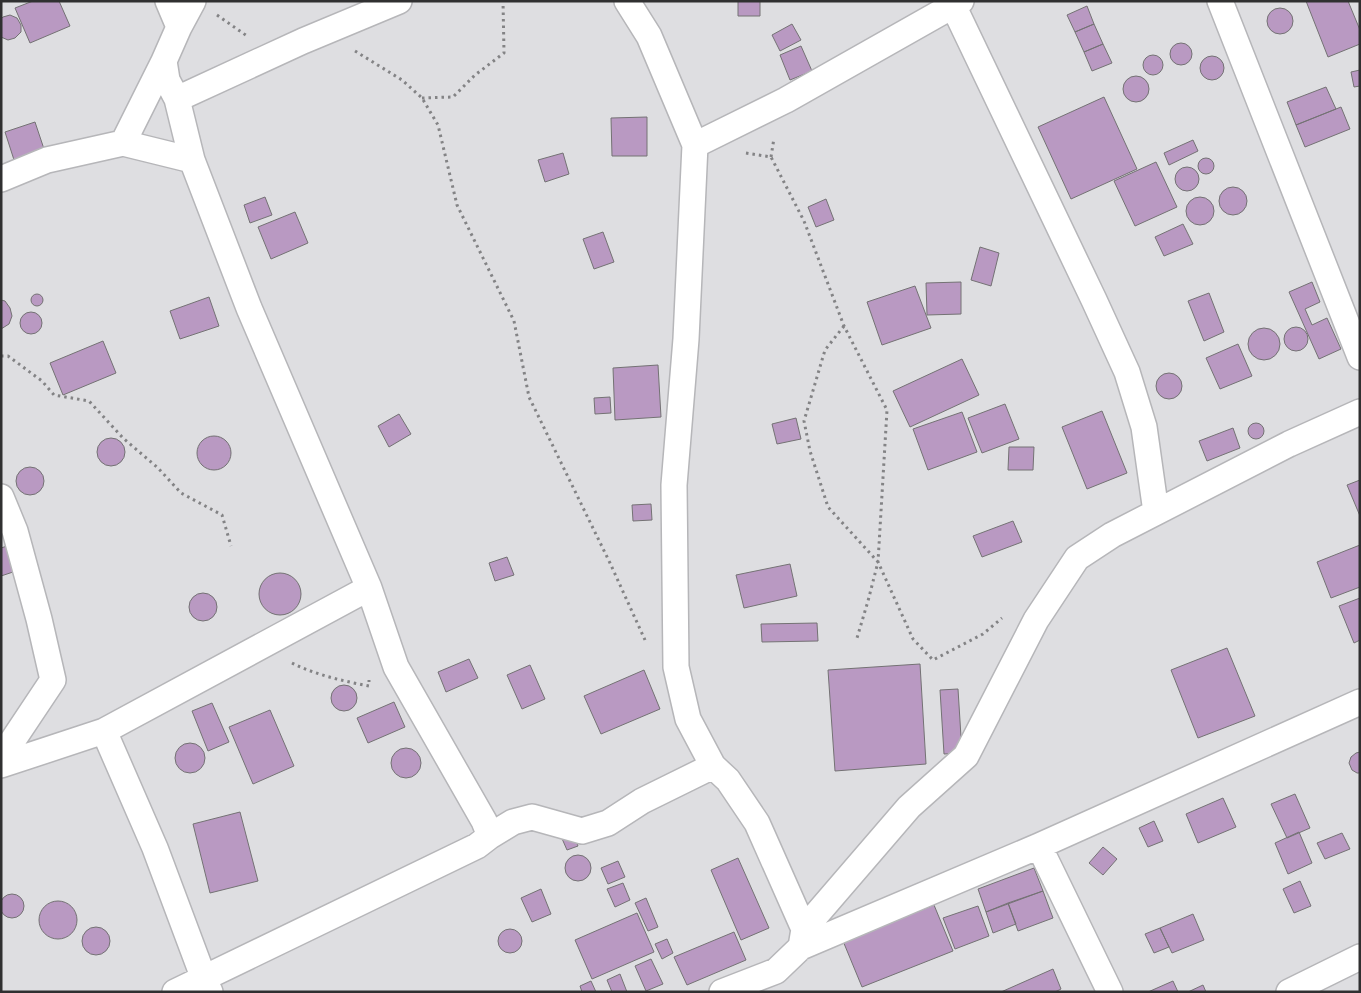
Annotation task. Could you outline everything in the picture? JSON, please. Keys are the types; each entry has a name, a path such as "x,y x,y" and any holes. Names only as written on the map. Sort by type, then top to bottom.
{"street":[{"path":"168,1 179,27"},
{"path":"177,99 302,41 399,1"},
{"path":"628,1 649,36 695,145 686,339 674,485 676,667 688,719 713,766 728,780 757,823 802,938"},
{"path":"1220,1 1360,357"},
{"path":"695,145 786,100 957,3 1127,372 1144,427 1156,512"},
{"path":"123,143 144,103 179,27 203,6"},
{"path":"164,61 167,80 177,99 192,160 249,308 369,588 396,667 484,821 490,836"},
{"path":"1,179 47,160 123,143 192,160"},
{"path":"722,992 776,971 909,807 966,756 1036,620 1077,558 1112,535 1156,512 1289,444 1360,412"},
{"path":"1,497 15,531 39,619 53,680 1,758"},
{"path":"1,765 104,731 369,588"},
{"path":"802,938 1039,846 1360,702"},
{"path":"104,731 155,848 207,985"},
{"path":"175,992 207,985 477,846 513,822 532,817 582,831 608,823 642,801 713,766"},
{"path":"1039,846 1110,992"},
{"path":"1289,992 1360,957"}],"path":[{"path":"422,98 453,97 475,75 504,53 503,1"},
{"path":"203,6 251,38"},
{"path":"348,47 402,80 422,98 438,125 457,205 514,321 529,397 610,563 645,640 676,667"},
{"path":"742,152 771,157 804,221 844,326 887,410 878,562 856,638"},
{"path":"844,326 825,350 804,421 810,451 828,507 878,562 913,639 933,660 983,634 1004,617"},
{"path":"1,356 8,356 42,381 54,395 89,401 123,438 158,468 181,494 222,515 231,546"},
{"path":"261,646 301,667 340,680 369,686 370,677"}],"building":[{"path":"33,1 59,1 70,26 30,43 15,8"},
{"path":"738,1 760,1 760,16 738,16"},
{"path":"1306,1 1348,1 1360,30 1360,44 1328,57"},
{"path":"1087,6 1094,24 1075,32 1067,15"},
{"path":"1280,8 1289,12 1293,21 1289,30 1280,34 1271,30 1267,21 1271,12"},
{"path":"10,15 17,18 21,25 21,32 15,38 8,40 1,37 1,19"},
{"path":"792,24 801,40 780,51 772,35"},
{"path":"1094,24 1103,44 1084,52 1075,32"},
{"path":"1181,43 1189,46 1192,54 1189,62 1181,65 1173,62 1170,54 1173,46"},
{"path":"1103,44 1112,63 1092,71 1084,52"},
{"path":"801,46 812,71 790,80 780,55"},
{"path":"1153,55 1160,58 1163,65 1160,72 1153,75 1146,72 1143,65 1146,58"},
{"path":"1212,56 1221,59 1224,68 1221,77 1212,80 1203,77 1200,68 1203,59"},
{"path":"1360,70 1360,86 1354,87 1351,72"},
{"path":"1136,76 1145,80 1149,89 1145,98 1136,102 1127,98 1123,89 1127,80"},
{"path":"1326,87 1336,109 1296,125 1287,102"},
{"path":"1104,97 1137,169 1071,199 1038,127"},
{"path":"1341,107 1350,129 1305,147 1296,125"},
{"path":"647,117 647,156 612,156 611,118"},
{"path":"35,122 45,152 15,163 5,132"},
{"path":"1193,140 1198,151 1169,165 1164,153"},
{"path":"563,153 569,174 545,182 538,160"},
{"path":"1203,158 1209,158 1214,163 1212,172 1203,174 1198,169 1198,163"},
{"path":"1156,162 1177,207 1135,226 1114,181"},
{"path":"1187,167 1192,168 1198,174 1198,184 1192,190 1187,191 1182,190 1176,184 1175,179 1176,174 1182,168"},
{"path":"1233,187 1243,191 1247,201 1243,211 1233,215 1223,211 1219,201 1223,191"},
{"path":"265,197 272,215 250,223 244,205"},
{"path":"1200,197 1210,201 1214,211 1210,221 1200,225 1190,221 1186,211 1190,201"},
{"path":"826,199 834,220 816,227 808,207"},
{"path":"295,212 308,243 271,259 258,227"},
{"path":"1183,224 1193,244 1164,256 1155,237"},
{"path":"603,232 614,262 594,269 583,239"},
{"path":"980,247 999,253 991,286 971,280"},
{"path":"961,282 961,314 927,315 926,283"},
{"path":"1312,282 1320,302 1305,309 1312,325 1327,318 1341,349 1319,359 1289,292"},
{"path":"915,286 931,328 882,345 867,302"},
{"path":"1209,293 1224,332 1204,341 1188,301"},
{"path":"35,294 39,294 43,300 39,306 35,306 31,302 31,298"},
{"path":"209,297 219,326 180,339 170,311"},
{"path":"1,300 5,301 10,308 12,316 9,324 1,329"},
{"path":"31,312 39,315 42,323 39,331 31,334 23,331 20,323 23,315"},
{"path":"1296,327 1304,331 1308,339 1304,347 1296,351 1288,347 1284,339 1288,331"},
{"path":"1264,328 1275,333 1280,344 1275,355 1264,360 1253,355 1248,344 1253,333"},
{"path":"103,341 116,373 63,395 50,363"},
{"path":"1238,344 1252,376 1220,389 1206,358"},
{"path":"962,359 979,395 910,427 893,391"},
{"path":"658,365 661,417 615,420 613,368"},
{"path":"1169,373 1178,377 1182,386 1178,395 1169,399 1160,395 1156,386 1160,377"},
{"path":"610,397 611,413 595,414 594,398"},
{"path":"1005,404 1019,439 982,453 968,418"},
{"path":"1102,411 1127,473 1087,489 1062,427"},
{"path":"962,412 977,452 928,470 913,429"},
{"path":"399,414 411,434 389,447 378,426"},
{"path":"796,418 801,439 777,444 772,424"},
{"path":"1256,423 1262,425 1264,431 1262,437 1256,439 1250,437 1248,431 1250,425"},
{"path":"1233,428 1240,448 1207,461 1199,441"},
{"path":"214,436 226,441 231,453 226,465 214,470 202,465 197,453 202,441"},
{"path":"111,438 121,442 125,452 121,462 111,466 101,462 97,452 101,442"},
{"path":"1009,447 1034,447 1033,470 1008,470"},
{"path":"30,467 40,471 44,481 40,491 30,495 20,491 16,481 20,471"},
{"path":"1360,480 1360,516 1347,485"},
{"path":"651,504 652,520 633,521 632,505"},
{"path":"1013,521 1022,542 982,557 973,536"},
{"path":"1360,545 1360,587 1331,598 1317,562"},
{"path":"7,546 16,571 1,576 1,548"},
{"path":"507,557 514,575 495,581 489,563"},
{"path":"790,564 797,596 744,608 736,575"},
{"path":"280,573 295,579 301,594 295,609 280,615 265,609 259,594 265,579"},
{"path":"203,593 213,597 217,607 213,617 203,621 193,617 189,607 193,597"},
{"path":"1360,598 1360,640 1354,643 1339,606"},
{"path":"817,623 818,641 762,642 761,624"},
{"path":"1227,648 1255,716 1198,738 1171,670"},
{"path":"469,659 478,678 446,692 438,672"},
{"path":"920,664 926,764 835,771 828,670"},
{"path":"530,665 545,699 522,709 507,675"},
{"path":"644,670 660,709 601,734 584,696"},
{"path":"344,685 353,689 357,698 353,707 344,711 335,707 331,698 335,689"},
{"path":"958,689 962,753 944,754 940,690"},
{"path":"394,702 405,727 368,743 357,718"},
{"path":"212,703 229,742 208,751 192,711"},
{"path":"270,710 294,766 253,784 229,727"},
{"path":"190,743 201,747 205,758 201,769 190,773 179,769 175,758 179,747"},
{"path":"406,748 416,753 421,763 416,773 406,778 396,773 391,763 396,753"},
{"path":"1360,752 1360,773 1357,773 1352,770 1349,763 1351,757"},
{"path":"1295,794 1310,828 1287,838 1271,804"},
{"path":"1223,798 1236,827 1198,843 1186,814"},
{"path":"240,812 258,881 210,893 193,824"},
{"path":"1154,821 1163,841 1148,847 1139,828"},
{"path":"571,829 578,846 567,850 560,834"},
{"path":"1299,832 1312,863 1288,874 1275,843"},
{"path":"1342,833 1350,849 1325,859 1317,843"},
{"path":"1103,847 1117,859 1103,875 1089,863"},
{"path":"578,855 587,859 591,868 587,877 578,881 569,877 565,868 569,859"},
{"path":"738,858 769,928 741,940 711,870"},
{"path":"618,861 625,877 608,884 601,868"},
{"path":"1034,868 1043,891 986,912 978,889"},
{"path":"1300,881 1311,906 1294,913 1283,889"},
{"path":"623,883 630,900 615,907 607,889"},
{"path":"541,889 551,914 532,922 521,898"},
{"path":"1043,891 1053,918 1018,931 1008,903"},
{"path":"12,894 17,895 23,901 23,911 17,917 12,918 7,917 1,911 0,906 1,901 7,895"},
{"path":"646,898 658,927 648,931 635,903"},
{"path":"58,901 71,907 77,920 71,933 58,939 45,933 39,920 45,907"},
{"path":"1008,903 1016,924 993,933 986,912"},
{"path":"934,905 953,951 862,987 843,941"},
{"path":"978,906 989,936 955,949 943,918"},
{"path":"637,913 654,952 592,979 575,940"},
{"path":"1193,914 1204,940 1172,953 1160,928"},
{"path":"96,927 106,931 110,941 106,951 96,955 86,951 82,941 86,931"},
{"path":"1160,928 1169,947 1154,953 1145,934"},
{"path":"505,929 515,929 522,936 522,946 515,953 505,953 498,946 498,936"},
{"path":"734,932 746,960 687,985 674,957"},
{"path":"667,939 673,953 662,959 655,944"},
{"path":"651,959 663,984 646,991 635,966"},
{"path":"1053,969 1061,989 1055,992 1001,992"},
{"path":"620,974 627,992 612,992 607,980"},
{"path":"591,981 596,992 582,992 580,986"},
{"path":"1173,981 1178,992 1148,992"},
{"path":"1203,985 1206,992 1188,992"}]}
